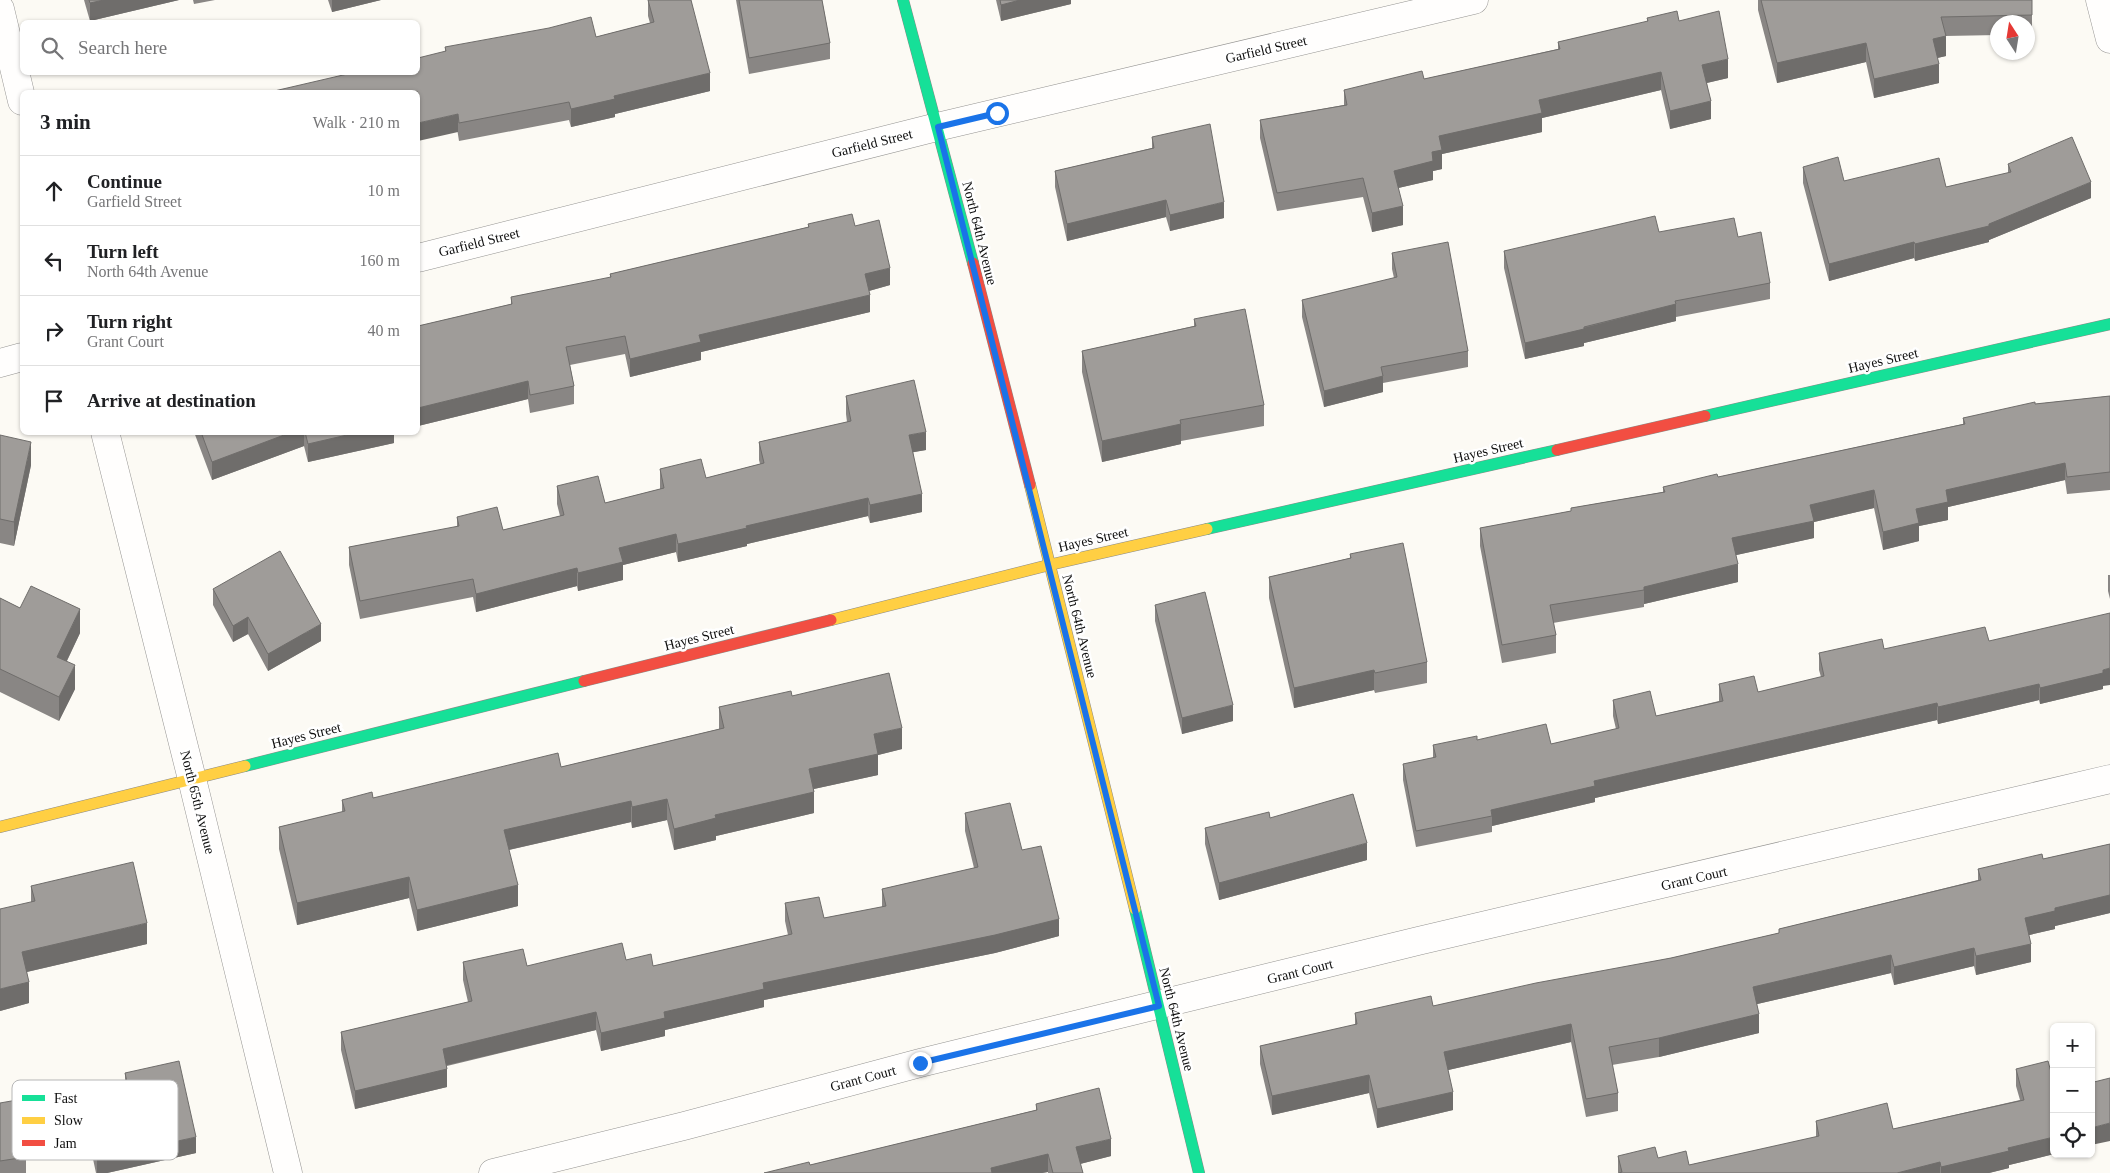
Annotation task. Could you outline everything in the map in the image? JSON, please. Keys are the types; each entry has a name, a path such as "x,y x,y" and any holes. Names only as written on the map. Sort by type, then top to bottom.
{"street":[{"name":"North 64th Avenue","path":"903,0 938,127 1049,565 1159,1006 1198,1173"},
{"name":"Garfield Street","path":"420,257 938,127 1474,0"},
{"path":"2100,0 2110,39"},
{"path":"0,9 20,92"},
{"name":"Hayes Street","path":"0,827 1049,565 2110,324"},
{"path":"0,363 20,358"},
{"name":"North 65th Avenue","path":"106,435 288,1173"},
{"name":"Grant Court","path":"493,1173 684,1126 920,1063 1418,942 2110,779"}],"building":[{"path":"89,0 104,0 90,3"},
{"path":"648,0 691,0 710,73 614,96 615,99 571,109 569,102 459,123 458,114 420,123 420,90 279,90 343,75 420,75 420,58 446,51 445,47 549,28 591,17 596,37 654,22"},
{"path":"739,0 822,0 830,43 749,58"},
{"path":"1000,0 1020,0 1001,5"},
{"path":"1761,0 2032,0 2032,15 1941,17 1946,36 1933,39 1939,64 1874,79 1866,43 1777,63"},
{"path":"1677,11 1679,21 1719,11 1728,59 1702,65 1711,101 1670,111 1661,72 1539,100 1542,113 1439,136 1442,150 1432,152 1433,161 1394,171 1403,206 1372,213 1363,178 1277,193 1260,120 1347,105 1344,90 1422,71 1424,79 1560,49 1558,42 1648,21 1647,18"},
{"path":"1210,124 1224,202 1170,215 1166,200 1067,224 1055,171 1154,148 1152,137"},
{"path":"2072,137 2091,182 1989,224 1989,226 1915,244 1914,242 1829,264 1803,167 1838,157 1844,181 1939,158 1946,187 2011,172 2008,164"},
{"path":"852,214 855,226 879,220 890,268 865,274 870,295 699,335 701,342 630,359 625,336 566,347 574,386 530,395 528,381 420,408 420,326 512,304 511,297 611,277 610,274 809,227 808,224"},
{"path":"1655,216 1659,232 1734,218 1738,237 1761,232 1770,283 1675,301 1676,304 1525,343 1504,251"},
{"path":"1448,242 1468,351 1381,367 1383,376 1324,391 1302,300 1397,277 1392,253"},
{"path":"1245,309 1264,405 1180,420 1181,424 1102,441 1082,351 1196,326 1194,319"},
{"path":"914,380 926,432 909,435 922,494 870,505 868,498 678,544 676,534 619,548 623,562 578,573 577,568 476,594 473,579 360,601 349,547 459,526 457,517 497,507 503,530 564,515 557,486 598,476 605,503 664,488 660,469 701,459 706,478 764,463 759,442 851,421 846,396"},
{"path":"2110,396 2110,472 2067,477 2065,463 1946,490 1948,502 1916,509 1919,523 1883,532 1874,490 1810,505 1814,521 1732,538 1738,564 1644,587 1644,590 1550,605 1556,635 1502,645 1480,528 1571,511 1571,508 1665,492 1663,487 1717,474 1718,477 1965,424 1963,418 2035,402 2035,404"},
{"path":"0,435 31,442 14,522 0,519"},
{"path":"202,435 284,435 212,462"},
{"path":"306,435 347,435 308,444"},
{"path":"1403,543 1427,662 1375,673 1374,670 1294,688 1269,577 1351,558 1350,554"},
{"path":"280,551 321,624 268,654 248,617 233,626 213,589"},
{"path":"31,586 80,609 57,657 75,665 59,697 0,669 0,598 20,608"},
{"path":"1205,592 1233,705 1182,718 1155,605"},
{"path":"2110,613 2110,668 2103,670 2103,673 2040,688 2039,684 1938,707 1937,703 1594,781 1595,786 1491,810 1492,816 1416,831 1403,764 1436,757 1433,745 1477,736 1477,740 1546,724 1551,744 1619,728 1613,700 1650,691 1656,716 1723,701 1719,684 1754,676 1758,692 1824,676 1819,653 1882,639 1884,649 1985,627 1989,641"},
{"path":"889,673 902,728 874,734 878,754 809,769 814,792 715,815 716,818 674,829 667,799 632,807 631,801 504,830 518,885 417,910 409,877 297,903 279,827 345,811 342,800 372,792 373,798 558,753 561,767 724,728 719,707 791,691 792,696"},
{"path":"1353,794 1367,843 1219,883 1205,828 1269,812 1270,818"},
{"path":"1010,803 1022,850 1041,846 1059,919 995,935 763,983 764,989 664,1012 665,1018 601,1033 596,1012 443,1049 447,1069 355,1091 341,1032 472,1001 463,962 523,949 527,966 622,943 626,960 651,954 653,966 792,934 785,903 819,897 824,918 886,906 882,889 978,867 965,813"},
{"path":"2110,844 2110,895 2055,908 2055,911 2025,918 2031,944 1976,956 1974,948 1894,967 1891,955 1753,987 1759,1014 1659,1038 1609,1047 1618,1093 1586,1099 1571,1024 1444,1052 1453,1092 1377,1109 1369,1075 1272,1096 1260,1046 1357,1024 1355,1013 1431,996 1433,1006 1536,983 1671,958 1779,933 1779,929 1981,880 1978,869 2042,854 2043,859"},
{"path":"133,862 147,923 22,952 29,982 0,989 0,909 35,901 31,886"},
{"path":"179,1061 196,1137 178,1141 178,1080 127,1080 125,1073"},
{"path":"2048,1061 2050,1068 2050,1138 2008,1148 2009,1151 1941,1167 1940,1162 1897,1173 1619,1173 1622,1172 1618,1156 1655,1147 1658,1158 1686,1151 1689,1165 1819,1136 1816,1121 1887,1103 1893,1129 2024,1100 2016,1069"},
{"path":"2110,1078 2110,1123 2095,1127 2095,1082"},
{"path":"1099,1088 1111,1139 1076,1147 1083,1173 1053,1173 1048,1154 991,1168 992,1173 764,1173 809,1162 810,1165 1037,1110 1036,1104"},
{"path":"12,1101 12,1159 0,1161 0,1103"}],"traffic: fast":[{"path":"903,0 973,263"},
{"path":"1705,416 2110,324"},
{"path":"1207,529 1557,450"},
{"path":"245,766 584,681"},
{"path":"1135,909 1199,1173"}],"traffic: slow":[{"path":"1030,485 1135,909"},
{"path":"831,620 1049,565 1207,529"},
{"path":"0,827 245,766"}],"traffic: jam":[{"path":"973,263 1030,485"},
{"path":"1557,450 1705,416"},
{"path":"584,681 831,620"}],"route":[{"path":"920,1063 1159,1006 938,127 997,113"}]}
